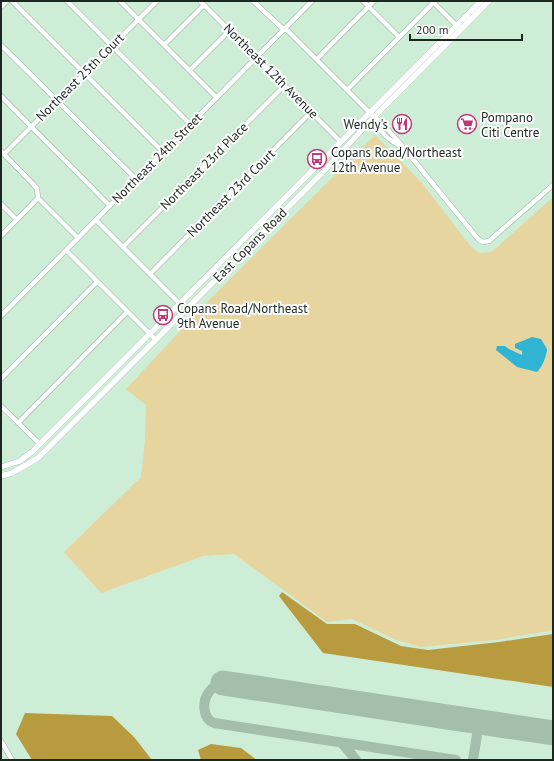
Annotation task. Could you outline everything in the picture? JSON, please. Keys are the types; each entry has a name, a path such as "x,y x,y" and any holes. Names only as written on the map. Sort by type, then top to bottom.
{"main road":[{"name":"East Copans Road","path":"1,467 20,461 40,444 481,1"},
{"name":"East Copans Road","path":"1,476 12,473 38,458 322,173 374,117 489,1"},
{"path":"462,28 464,18"},
{"path":"455,36 457,31 456,25"}],"street":[{"path":"1,7 7,1"},
{"path":"12,1 163,152"},
{"path":"67,1 190,124"},
{"path":"120,1 217,98"},
{"name":"Northeast 25th Court","path":"3,152 31,127 157,1"},
{"path":"253,1 280,28 285,29 317,59 374,117 376,125 392,141 403,147 478,239 483,242 489,241 553,185"},
{"path":"363,1 399,36"},
{"path":"317,59 374,1"},
{"name":"Northeast 24th Street","path":"1,316 310,2"},
{"path":"346,90 434,2 456,25"},
{"path":"164,45 202,3"},
{"name":"Northeast 12th Avenue","path":"202,3 341,142"},
{"path":"190,70 230,30"},
{"path":"1,45 136,179"},
{"name":"Northeast 23rd Place","path":"123,247 285,85"},
{"path":"1,96 110,206"},
{"name":"Northeast 23rd Court","path":"150,274 311,112"},
{"path":"3,152 37,189 38,198 78,238"},
{"path":"1,236 38,198"},
{"path":"1,204 16,220"},
{"path":"96,220 179,303"},
{"path":"66,250 156,340"},
{"path":"1,379 97,282"},
{"path":"18,423 127,312"},
{"path":"1,406 40,444"},
{"path":"1,741 12,760"}],"shaded area":[{"path":"375,135 422,183 471,247 480,253 491,252 495,249 553,197 553,630 496,640 421,647 396,640 352,619 327,622 234,554 203,556 101,593 64,552 141,477 145,441 146,405 126,389 207,302"},
{"path":"282,592 327,624 355,624 401,646 428,650 553,634 553,687 323,653 279,596"},
{"path":"25,713 112,716 134,737 152,760 32,760 16,734"},
{"path":"211,744 241,748 257,760 201,760 198,750"}],"water":[{"path":"532,337 541,339 547,349 541,368 537,372 517,367 496,350 497,346 505,346 522,355 522,351 515,348 515,344"}],"taxiway":[{"path":"223,683 210,690 204,704 207,717 214,723 456,760"},
{"path":"473,760 479,722"},
{"path":"342,743 356,760"}],"runway":[{"path":"223,683 553,733"}],"place":[{"name":"Wendy's","path":"402,124"},
{"name":"Pompano Citi Centre","path":"467,124"},
{"name":"Copans Road/Northeast 12th Avenue","path":"317,159"},
{"name":"Copans Road/Northeast 9th Avenue","path":"163,315"}]}
